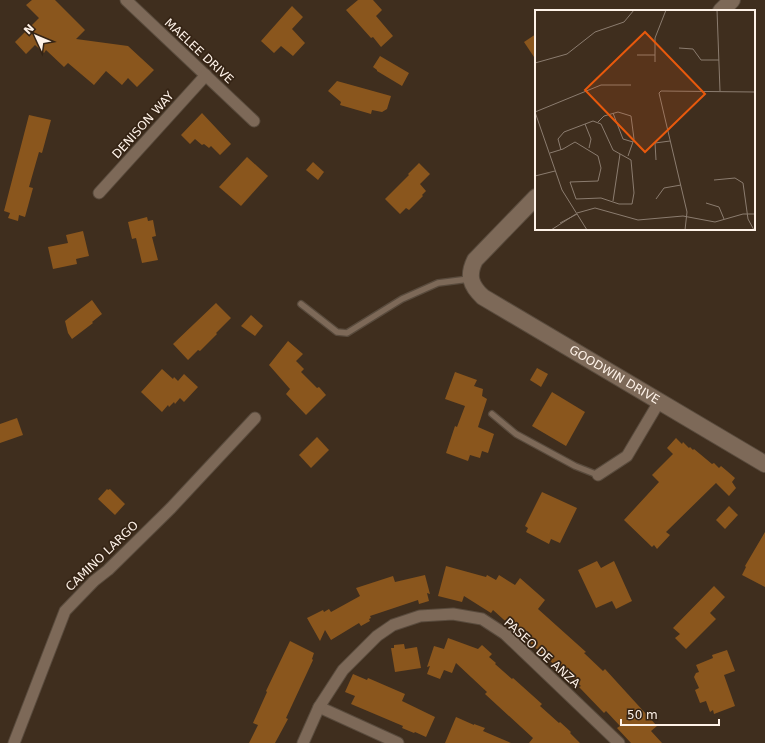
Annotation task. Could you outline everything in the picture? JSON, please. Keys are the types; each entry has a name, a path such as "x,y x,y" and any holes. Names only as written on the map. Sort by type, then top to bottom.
{"street":[{"name":"MAELEE DRIVE","path":"126,0 254,121"},
{"path":"722,10 732,0"},
{"name":"DENISON WAY","path":"99,193 206,75"},
{"path":"471,278 471,268 475,260 535,198"},
{"name":"GOODWIN DRIVE","path":"471,278 474,289 483,297 765,464"},
{"path":"598,475 627,456 659,402"},
{"name":"CAMINO LARGO","path":"14,743 65,611 94,581 108,570 171,508 255,418"},
{"name":"PASEO DE ANZA","path":"303,743 319,706 343,670 377,636 393,625 420,616 453,614 482,619 505,634 619,743"},
{"path":"319,706 398,743"}],"lane":[{"path":"301,304 337,332 347,333 402,299 431,286 438,283 471,278"},
{"path":"492,414 516,434 575,466 598,475"}],"building":[{"path":"32,0 55,0 85,30 76,39 128,46 154,70 137,87 128,78 122,85 106,71 94,85 68,63 64,67 46,50 44,53 35,45 26,54 15,42 39,18 26,5"},
{"path":"358,0 373,0 382,10 376,16 393,36 381,47 346,10"},
{"path":"292,6 303,17 292,29 305,43 293,56 281,46 274,53 261,41"},
{"path":"535,35 535,58 524,42"},
{"path":"380,56 409,73 402,86 373,67"},
{"path":"337,81 391,96 387,109 382,112 372,110 371,114 340,105 341,102 328,91"},
{"path":"202,113 231,144 220,155 211,146 209,148 204,144 202,145 195,139 190,144 181,135"},
{"path":"29,115 51,120 42,153 39,152 29,187 33,188 25,217 19,215 18,221 8,218 10,213 4,211"},
{"path":"247,157 268,176 241,206 219,187"},
{"path":"313,162 324,172 318,180 306,170"},
{"path":"419,163 430,174 420,184 426,191 409,210 406,208 400,214 385,199"},
{"path":"147,217 148,221 153,220 156,236 152,237 158,260 142,263 136,238 132,239 128,222"},
{"path":"83,231 89,256 76,259 77,264 53,269 48,247 68,243 66,235"},
{"path":"92,300 102,314 72,339 68,333 65,321"},
{"path":"216,303 231,318 200,351 198,350 188,360 173,344"},
{"path":"251,315 263,326 255,336 241,326"},
{"path":"288,341 303,354 296,361 304,369 301,372 326,395 306,415 286,394 290,389 269,365"},
{"path":"537,368 548,374 541,387 530,380"},
{"path":"162,369 173,379 174,377 178,381 184,374 198,387 184,402 180,398 175,404 174,402 169,407 168,405 162,412 141,392"},
{"path":"455,372 477,380 474,386 483,389 482,396 487,399 478,427 494,434 488,453 482,451 480,458 470,455 468,461 446,453 455,426 457,427 465,406 445,399"},
{"path":"552,392 585,412 566,446 532,426"},
{"path":"17,418 23,435 0,443 0,424"},
{"path":"317,437 329,450 311,468 299,455"},
{"path":"676,438 682,444 683,442 689,448 694,449 712,464 714,463 719,468 721,466 727,471 735,478 732,482 736,488 729,496 716,483 666,532 670,535 657,549 654,545 652,547 624,520 659,482 652,475 673,454 667,448"},
{"path":"107,489 110,489 125,504 115,515 98,499"},
{"path":"542,492 577,508 560,543 551,539 549,544 526,532 528,528 525,526"},
{"path":"729,506 738,515 725,529 716,520"},
{"path":"765,532 765,587 742,575 746,567 745,566"},
{"path":"597,561 601,568 614,561 632,601 616,609 612,601 596,608 578,570"},
{"path":"446,566 486,577 487,575 496,580 499,575 515,585 520,578 545,600 538,609 586,652 584,653 603,671 605,669 657,726 651,731 662,743 631,743 617,728 620,726 606,711 604,713 579,687 581,686 560,666 558,668 493,610 491,613 464,596 462,602 438,596"},
{"path":"425,575 430,594 427,593 429,601 419,604 418,600 370,616 370,621 361,626 359,623 331,640 325,630 320,641 307,618 323,610 324,612 329,609 331,612 360,596 356,588 393,576 395,582"},
{"path":"714,586 725,597 710,613 716,619 686,649 675,638 680,634 673,628"},
{"path":"448,638 478,649 482,645 492,654 489,657 496,663 495,664 542,704 540,706 571,732 570,733 580,743 529,743 533,738 485,694 487,692 456,663 452,673 444,670 440,679 427,674 430,666 427,667 434,646 444,649"},
{"path":"290,641 314,653 313,660 286,718 288,719 275,743 249,743 258,725 253,723 267,692 266,691"},
{"path":"404,644 405,649 417,647 421,668 395,672 391,648 394,648 394,645"},
{"path":"727,650 735,671 724,675 735,706 714,714 713,710 710,712 706,701 700,703 695,690 699,688 694,677 696,673 699,672 696,665 713,658 712,655"},
{"path":"353,674 367,680 368,678 405,694 402,701 435,717 426,737 402,728 403,726 351,704 355,696 345,692"},
{"path":"456,717 485,728 483,731 511,743 445,743"}]}
